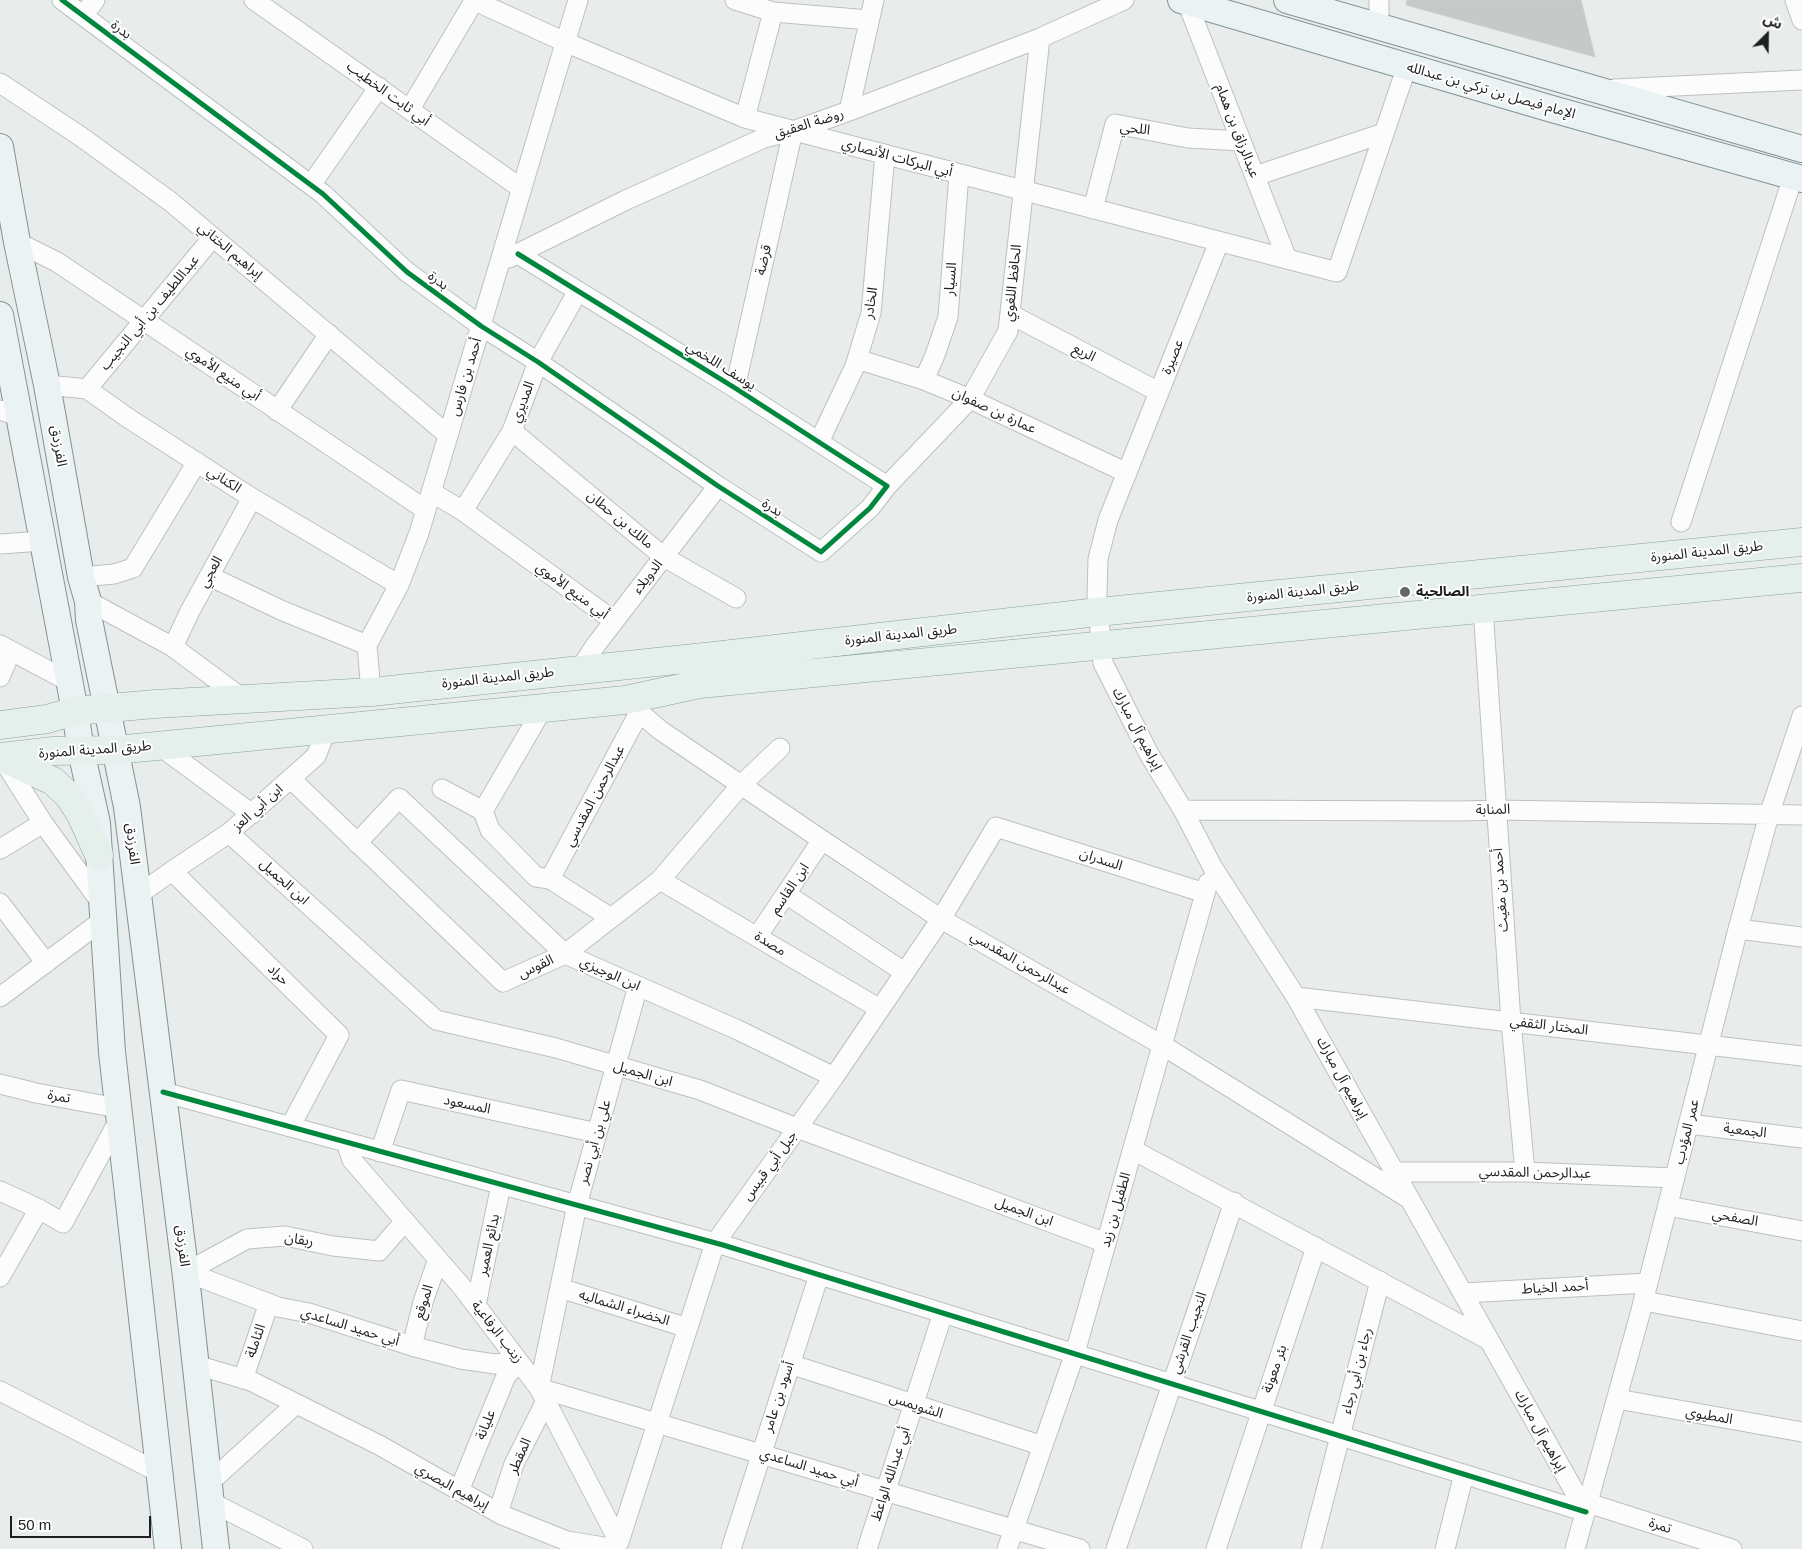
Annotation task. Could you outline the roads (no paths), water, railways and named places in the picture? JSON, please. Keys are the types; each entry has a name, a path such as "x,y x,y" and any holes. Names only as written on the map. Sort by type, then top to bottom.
{"main road":[{"path":"1287,0 1802,149"},
{"name":"الإمام فيصل بن تركي بن عبدالله","path":"1184,1 1798,178"},
{"name":"الفرزدق","path":"0,147 17,242 47,385 89,620 127,807 186,1272 216,1549"},
{"path":"0,315 10,413 43,541 70,682 81,752 97,823 112,1052 168,1549"},
{"name":"طريق المدينة المنورة","path":"0,725 47,719 75,711 155,704 371,692 714,656 1098,612 1802,542"},
{"name":"طريق المدينة المنورة","path":"1,757 53,751 116,750 543,708 632,707 700,684 1802,578"},
{"path":"1,757 53,781 69,796 81,815 99,855"}],"street":[{"name":"بدرة","path":"62,0 323,194 407,272 481,326 538,362 718,486 821,552 870,508 887,486"},
{"path":"83,16 95,0"},
{"name":"أبي ثابت الخطيب","path":"254,0 522,189"},
{"path":"410,110 473,0"},
{"name":"أبي البركات الأنصاري","path":"473,0 565,42 745,118 1337,272 1384,133"},
{"name":"أحمد بن فارس","path":"367,645 399,585 419,533 578,0"},
{"path":"735,0 773,12 869,20"},
{"path":"849,111 874,0"},
{"name":"روضة العقيق","path":"500,263 626,200 764,138 793,131 849,111 1040,38 1124,0"},
{"path":"1379,0 1379,27"},
{"path":"1795,0 1802,20"},
{"name":"عبدالرزاق بن همام","path":"1184,1 1287,259"},
{"path":"745,118 773,12"},
{"name":"الحافظ اللغوي","path":"887,486 970,399 1008,331 1040,38"},
{"path":"1255,176 1384,133 1407,66"},
{"path":"1598,90 1802,80"},
{"name":"إبراهيم الختاني","path":"0,83 95,147 171,202 448,434"},
{"path":"311,185 379,87"},
{"name":"اللحي","path":"1093,209 1115,124 1188,138 1241,141"},
{"name":"قرضة","path":"735,388 793,131"},
{"name":"الخادر","path":"819,442 857,360 871,313 885,154"},
{"name":"السيار","path":"924,380 948,317 959,174"},
{"path":"1681,522 1798,178"},
{"name":"عبداللطيف بن أبي النجيب","path":"87,389 213,237"},
{"name":"أبي منيع الأموي","path":"17,242 57,262 426,510"},
{"name":"عصيرة","path":"1098,612 1098,559 1108,520 1219,242"},
{"name":"يوسف اللخمي","path":"518,254 735,388 887,486"},
{"name":"المديري","path":"463,511 512,431 538,362 578,290"},
{"name":"الريع","path":"1010,314 1159,392"},
{"path":"277,411 329,334"},
{"name":"عمارة بن صفوان","path":"857,360 924,380 970,399 1127,473"},
{"name":"الكناني","path":"47,385 87,389 128,418 252,498 399,585"},
{"name":"مالك بن حطان","path":"512,431 664,557 736,598"},
{"path":"84,589 114,574 133,568 197,462"},
{"name":"الدويلاء","path":"580,669 614,621 718,486"},
{"name":"أبي منيع الأموي","path":"431,492 463,511 614,621"},
{"name":"العجي","path":"172,647 252,498"},
{"path":"0,544 43,541"},
{"path":"209,576 284,611 367,645 371,692"},
{"path":"84,589 172,647 242,699"},
{"name":"أحمد بن مغيث","path":"1483,608 1511,1022 1525,1172"},
{"name":"إبراهيم آل مبارك","path":"1098,612 1103,663 1149,754 1183,810 1212,868 1296,996 1462,1293 1587,1508"},
{"path":"0,677 5,648 70,682"},
{"name":"عبدالرحمن المقدسي","path":"550,878 632,707 660,730 941,918 1162,1045 1410,1199"},
{"path":"484,811 543,708"},
{"name":"عمر المؤدب","path":"1575,1549 1646,1292 1738,929 1769,815 1801,721"},
{"name":"ابن أبي العز","path":"172,871 229,833 316,756 327,729"},
{"path":"160,746 252,814"},
{"name":"القوس","path":"291,778 503,982 565,954 660,880 741,785 780,748"},
{"path":"0,998 46,962 102,912 1,757"},
{"path":"442,789 484,811 490,830 536,877 550,878 611,918"},
{"name":"ابن الوجيزي","path":"357,843 399,798 565,954 738,1030 834,1077"},
{"name":"المنابة","path":"1183,810 1496,810 1802,815"},
{"path":"0,849 43,823"},
{"name":"السدران","path":"996,827 1205,894"},
{"name":"جبل أبي قبيس","path":"617,1546 715,1243 834,1077 880,1009 941,918 996,827"},
{"name":"ابن الجميل","path":"229,833 436,1020 556,1048 700,1090 1106,1243"},
{"name":"ابن القاسم","path":"757,937 822,840"},
{"name":"الطفيل بن زيد","path":"1007,1549 1075,1353 1212,868"},
{"path":"138,895 172,871"},
{"name":"حراد","path":"172,871 339,1035 290,1127"},
{"name":"مصدة","path":"660,880 880,1009"},
{"path":"786,894 904,972"},
{"path":"0,903 46,962"},
{"path":"1738,929 1802,937"},
{"name":"علي بن أبي نصر","path":"543,1395 560,1288 577,1205 638,986"},
{"name":"المختار الثقفي","path":"1296,996 1802,1056"},
{"name":"تمرة","path":"0,1084 119,1114"},
{"name":"المسعود","path":"380,1152 400,1090 597,1133"},
{"name":"تمرة","path":"163,1092 715,1243 1464,1474 1732,1549"},
{"path":"0,1191 39,1209 63,1223 119,1114"},
{"name":"الجمعية","path":"1688,1124 1802,1138"},
{"name":"زينب الرفاعية","path":"346,1142 352,1160 476,1305 543,1395 617,1546"},
{"path":"1133,1150 1234,1202 1489,1340"},
{"name":"عبدالرحمن المقدسي","path":"1395,1172 1525,1172 1675,1178"},
{"name":"بدائع العمير","path":"476,1305 501,1184"},
{"name":"النجيب القرشي","path":"1116,1549 1234,1202"},
{"name":"الصفحي","path":"1668,1206 1802,1231"},
{"path":"0,1276 39,1209"},
{"name":"ربقان","path":"186,1272 247,1239 285,1236 333,1246 379,1251 405,1221"},
{"name":"بئر معونة","path":"1216,1549 1316,1247"},
{"name":"الموقع","path":"412,1346 423,1302 438,1259"},
{"name":"أبي حميد الساعدي","path":"186,1272 269,1303 309,1313 412,1346 469,1360 495,1364 519,1362"},
{"name":"أسود بن عامر","path":"731,1549 820,1275"},
{"name":"رجاء بن أبي رجاء","path":"1311,1549 1380,1281"},
{"name":"الخضراء الشماليه","path":"560,1288 688,1328"},
{"name":"أحمد الخياط","path":"1462,1293 1646,1292 1802,1331"},
{"name":"الثاملة","path":"243,1379 269,1303"},
{"name":"أبي عبدالله الواعظ","path":"867,1549 942,1313"},
{"name":"عليانة","path":"459,1491 506,1376 519,1362"},
{"name":"الشويمس","path":"790,1364 1043,1446"},
{"name":"إبراهيم البصري","path":"196,1366 251,1381 379,1446 498,1513 567,1541 617,1546"},
{"path":"0,1391 160,1473"},
{"name":"أبي حميد الساعدي","path":"543,1395 658,1423 1080,1549"},
{"name":"المقطر","path":"498,1513 514,1464 543,1395"},
{"name":"المطيوي","path":"1617,1399 1802,1432"},
{"path":"296,1404 210,1492 303,1549"},
{"path":"1446,1549 1464,1474"}],"place":[{"name":"الصالحية","path":"1405,592"}]}
